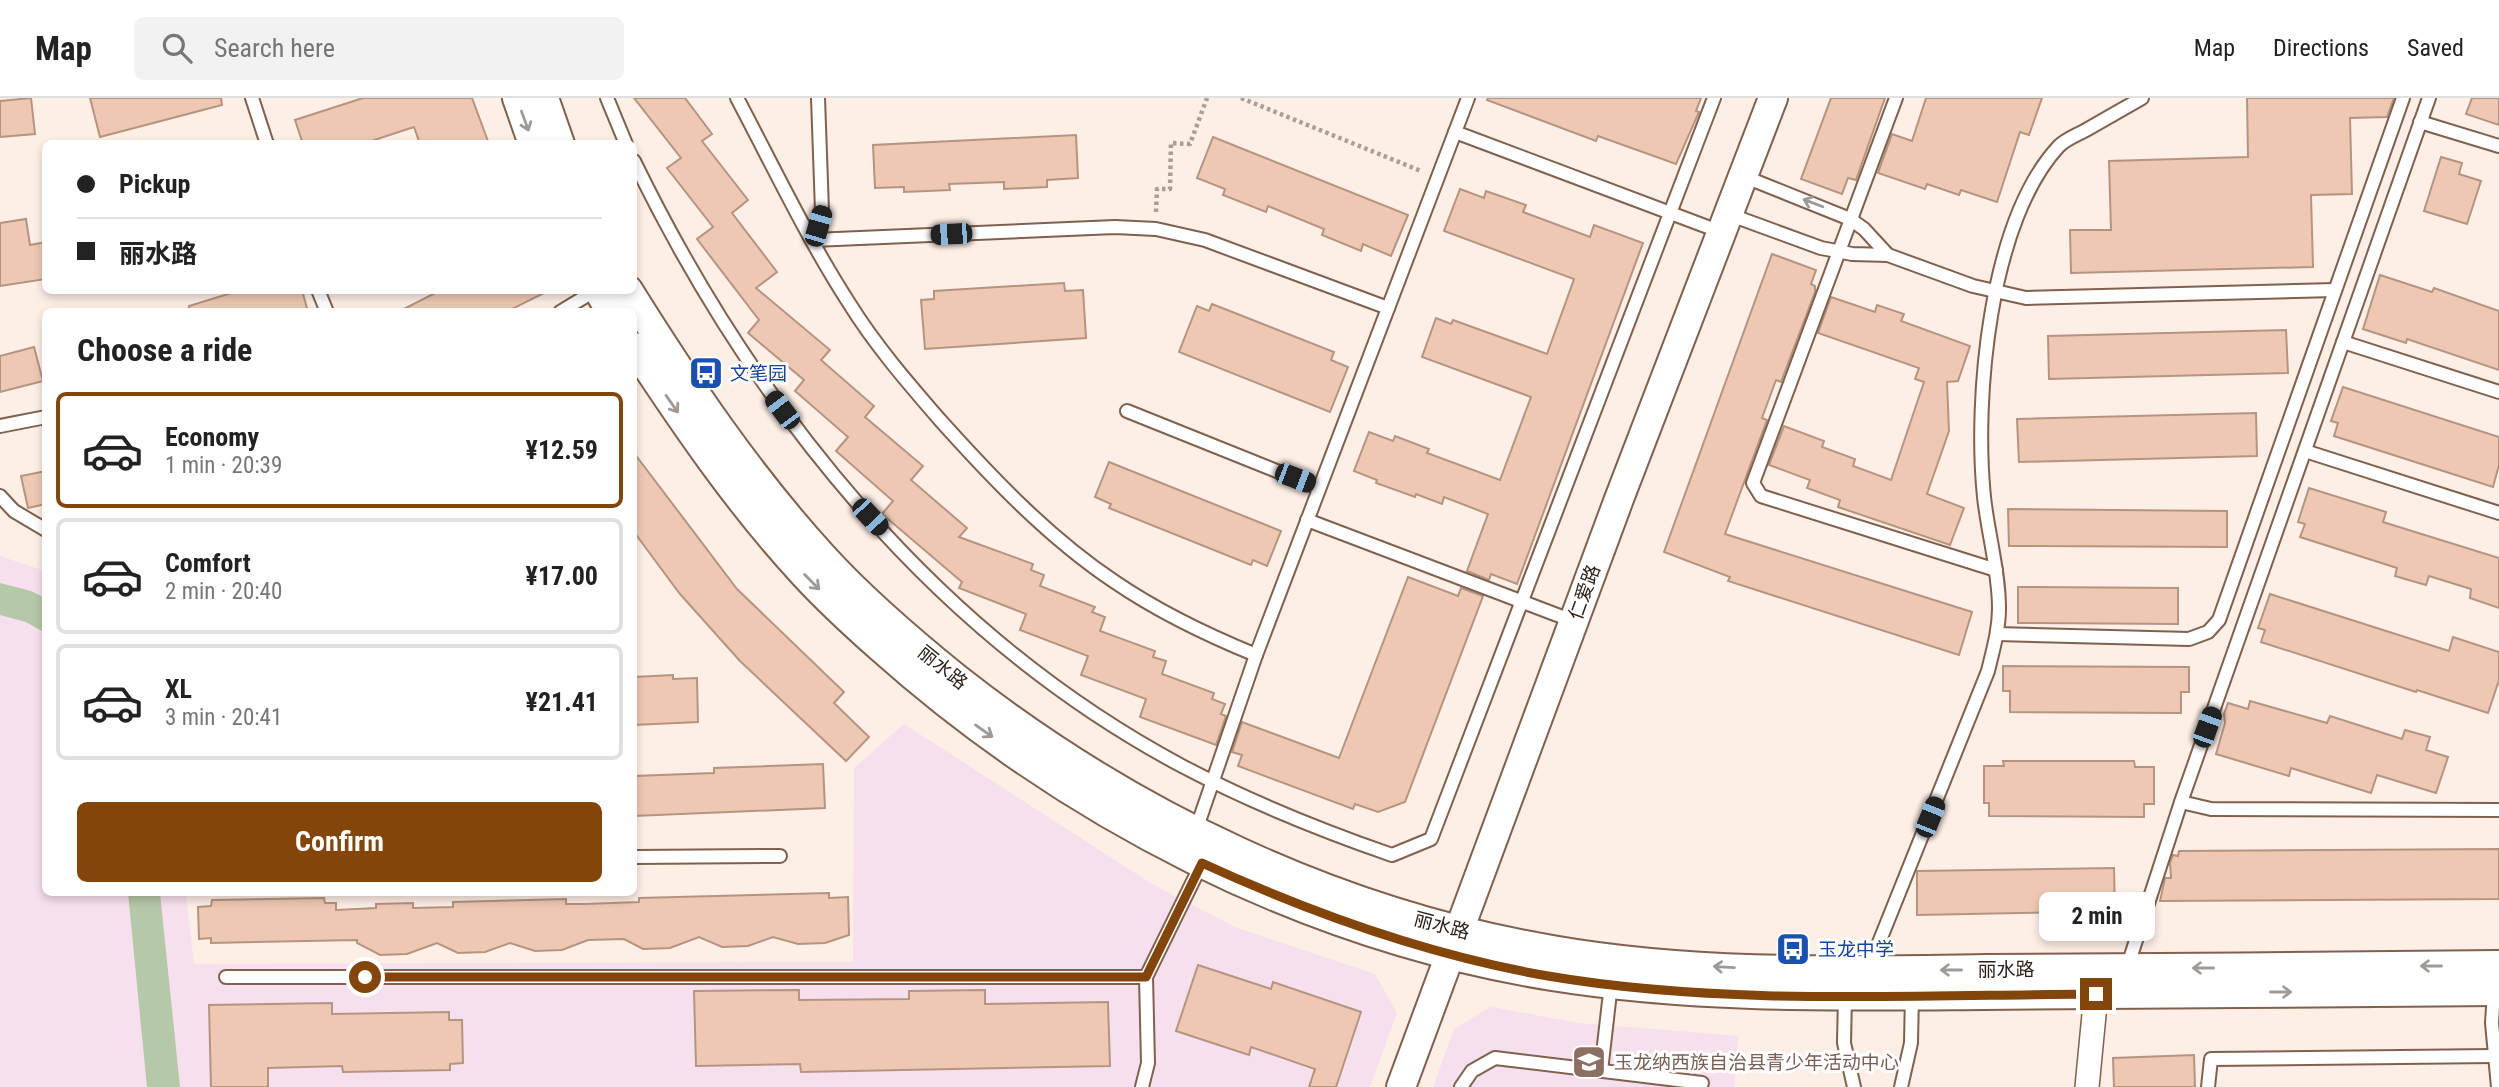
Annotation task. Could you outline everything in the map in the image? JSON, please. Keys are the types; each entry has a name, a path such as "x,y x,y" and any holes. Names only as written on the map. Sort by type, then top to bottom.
{"street":[{"path":"517,98 532,140"},
{"path":"544,98 559,140"},
{"name":"仁爱路","path":"1401,1087 1573,621 1773,98"},
{"name":"丽水路","path":"631,294 688,383 773,497 823,558 927,655 1040,740 1195,831 1269,866 1384,909 1454,942 1548,976 1611,984 1770,995 2096,994 2497,982"},
{"name":"丽水路","path":"637,351 704,449 804,575 856,626 930,690 1026,761 1086,799 1202,863 1317,913 1376,933 1653,963 1797,971 2127,968 2497,982"},
{"path":"2087,1087 2096,994"}],"lane":[{"path":"252,98 266,140"},
{"path":"607,98 624,140"},
{"path":"737,98 849,304 877,344 962,444 1041,524 1114,582 1154,607 1256,654"},
{"path":"813,240 822,211 818,98"},
{"path":"1195,831 1256,654 1468,98"},
{"path":"637,168 693,276 745,358 810,447 901,551 961,608 1033,669 1131,736 1213,781 1295,819 1392,855 1431,839 1714,98"},
{"path":"1896,98 1753,483 1761,496 1996,570"},
{"path":"1868,970 1974,706 1997,634 1999,610 1996,570 1984,497 1982,437 1985,356 1997,291 2020,208 2045,164 2062,144 2142,98"},
{"path":"1997,634 2189,639 2208,632 2219,620 2403,98"},
{"path":"2127,968 2181,802 2429,98"},
{"path":"2420,122 2499,146"},
{"path":"1455,132 1670,213 1725,223 1838,252 1888,255 1973,286 2026,298 2335,290"},
{"path":"1743,176 1850,219 1864,229 1888,255"},
{"path":"813,240 1115,226 1156,229 1205,240 1388,308"},
{"path":"568,308 590,294"},
{"path":"2343,342 2499,392"},
{"path":"1127,411 1320,488"},
{"path":"0,426 42,418"},
{"path":"2305,451 2499,513"},
{"path":"0,496 14,511 42,528"},
{"path":"1307,520 1573,621"},
{"path":"2181,802 2211,809 2499,810"},
{"path":"637,858 780,856"},
{"path":"1142,1087 1148,1063 1146,977 1202,863"},
{"path":"226,978 1146,977"},
{"path":"2497,982 2492,1023 2498,1087"},
{"path":"1601,1071 1611,984"},
{"path":"1901,1087 1911,1043 1912,995"},
{"path":"1845,996 1844,1043 1854,1087"},
{"path":"2208,1087 2211,1059 2494,1056"},
{"path":"1461,1087 1472,1071 1495,1058 1702,1083"}],"path":[{"path":"1156,229 1157,189 1170,189 1171,143 1190,144 1206,98"},
{"path":"1241,98 1438,178"}],"shaded area":[{"path":"0,556 42,570 42,896 186,896 194,964 853,962 854,768 904,724 1152,884 1235,927 1375,974 1397,1013 1370,1087 0,1087"},
{"name":"玉龙纳西族自治县青少年活动中心","path":"1491,1007 1579,1023 1738,1036 1734,1087 1433,1087 1454,1029"}],"green space":[{"path":"0,583 42,596 42,631 26,622 0,615"},
{"path":"128,896 160,896 180,1087 147,1087"}],"building":[{"path":"31,98 35,134 0,137 0,101"},
{"path":"90,98 221,98 222,105 100,137"},
{"path":"363,98 472,98 488,140 419,140 414,127 374,140 302,140 295,120"},
{"path":"634,98 685,98 712,134 702,141 748,200 732,213 777,272 756,288 830,350 821,360 874,406 865,417 923,466 911,480 967,528 959,537 1033,564 1031,570 1044,575 1040,586 1095,607 1092,612 1105,617 1100,631 1155,651 1153,657 1166,661 1162,674 1214,693 1212,699 1225,704 1221,714 1226,716 1216,745 1140,717 1146,699 1081,675 1088,656 1020,630 1026,614 959,588 962,582 882,514 893,501 836,451 848,437 795,391 804,380 748,333 759,320 697,239 713,227 667,168 681,158"},
{"path":"1701,98 1696,111 1699,112 1676,164 1598,136 1596,141 1487,100"},
{"path":"1831,98 1885,98 1856,180 1848,178 1842,194 1801,179"},
{"path":"1926,98 2042,98 2029,135 2020,132 1997,202 1961,190 1959,195 1927,184 1925,189 1878,173 1892,134 1912,141"},
{"path":"2247,98 2394,98 2387,117 2350,118 2352,194 2311,195 2313,267 2071,273 2070,230 2111,230 2109,161 2248,157"},
{"path":"2472,98 2499,98 2499,125 2466,114"},
{"path":"1076,135 1078,178 1047,180 1047,187 1004,189 1004,182 949,184 950,190 904,192 904,187 875,188 873,145"},
{"path":"1213,137 1408,215 1391,256 1363,244 1361,251 1322,235 1324,229 1268,206 1266,212 1223,195 1225,189 1197,178"},
{"path":"2441,157 2462,163 2459,174 2481,181 2467,224 2424,211"},
{"path":"1460,189 1484,198 1486,191 1526,205 1523,212 1590,237 1594,225 1643,243 1517,584 1491,574 1489,580 1467,571 1488,514 1444,497 1442,504 1416,494 1415,497 1376,483 1377,480 1354,471 1369,432 1393,441 1395,436 1429,449 1427,453 1500,480 1531,397 1422,357 1436,318 1451,324 1453,320 1547,354 1574,279 1444,231"},
{"path":"26,219 30,245 42,243 42,280 0,286 0,223"},
{"path":"1772,254 1816,270 1811,284 1815,286 1815,292 1781,382 1776,380 1762,418 1767,420 1725,534 1972,612 1959,655 1728,581 1730,577 1664,552"},
{"path":"2380,275 2432,292 2434,288 2499,311 2499,370 2407,339 2406,343 2363,329"},
{"path":"1064,283 1065,291 1083,290 1086,338 925,349 921,300 934,299 934,291"},
{"path":"228,294 303,294 307,308 189,308"},
{"path":"433,294 542,294 514,308 406,308"},
{"path":"1831,297 1875,312 1877,305 1904,314 1901,321 1970,346 1958,381 1947,382 1949,431 1927,494 1964,508 1950,545 1838,507 1840,500 1807,488 1810,480 1769,465 1784,426 1824,441 1822,447 1855,459 1853,466 1891,480 1924,382 1915,379 1919,368 1818,333"},
{"path":"1212,304 1334,352 1331,360 1348,367 1330,412 1179,352 1197,306 1209,311"},
{"path":"2286,330 2288,373 2049,379 2048,336"},
{"path":"34,347 42,381 0,392 0,356"},
{"path":"2343,387 2499,437 2499,465 2493,487 2334,436 2338,423 2331,421"},
{"path":"2256,413 2257,456 2019,462 2017,419"},
{"path":"637,457 737,589 844,692 834,703 869,737 846,761 740,661 680,594 637,536"},
{"path":"1109,462 1281,531 1267,566 1253,560 1251,565 1109,508 1111,504 1095,497"},
{"path":"42,472 42,505 28,508 21,476"},
{"path":"2309,488 2386,512 2383,522 2499,558 2499,608 2470,598 2471,589 2429,576 2426,585 2395,576 2397,568 2300,537 2305,524 2298,522"},
{"path":"2008,509 2227,511 2227,547 2009,546"},
{"path":"1408,577 1458,596 1461,588 1483,596 1405,802 1378,812 1355,804 1353,809 1238,766 1242,755 1232,752 1242,722 1339,758"},
{"path":"2018,587 2178,588 2178,624 2018,623"},
{"path":"2270,594 2449,651 2453,637 2499,652 2499,680 2488,713 2261,642 2265,630 2258,628"},
{"path":"2003,666 2189,667 2189,692 2181,692 2181,713 2010,712 2010,691 2003,691"},
{"path":"673,675 673,679 697,678 698,722 637,725 637,677"},
{"path":"2250,701 2327,723 2330,716 2402,739 2405,730 2430,737 2426,750 2448,757 2436,793 2377,775 2371,793 2291,768 2289,776 2216,754 2228,703 2248,709"},
{"path":"2003,761 2134,761 2135,767 2154,767 2154,804 2144,804 2144,817 1989,816 1989,803 1984,803 1984,766 2004,766"},
{"path":"823,764 825,808 637,816 637,776 714,773 714,768"},
{"path":"2499,849 2499,899 2160,901 2165,878 2171,878 2170,863 2173,855 2178,856 2179,851"},
{"path":"2114,868 2115,911 1917,915 1917,871"},
{"path":"829,893 829,898 848,897 849,935 825,943 798,944 773,937 748,946 722,947 699,937 670,948 643,949 624,939 588,940 562,950 535,951 510,943 485,952 458,953 437,943 407,954 380,955 357,943 357,940 211,943 211,938 199,939 198,907 211,906 212,900 324,898 325,903 336,903 336,910 376,908 376,904 413,903 413,908 453,907 453,902 566,899 566,904 585,904 639,902 639,898"},
{"path":"1198,965 1271,989 1273,982 1361,1012 1336,1087 1309,1087 1315,1069 1251,1047 1249,1055 1176,1031"},
{"path":"799,990 799,1000 909,999 909,991 985,990 985,1004 1108,1002 1110,1066 801,1072 800,1064 696,1066 694,991"},
{"path":"332,1003 332,1014 449,1012 449,1020 462,1020 463,1063 450,1064 450,1070 343,1072 342,1066 268,1068 268,1087 211,1087 209,1005"},
{"path":"2194,1055 2195,1087 2114,1087 2113,1058"}],"place":[{"name":"文笔园","path":"706,373"},
{"name":"玉龙中学","path":"1793,949"},
{"name":"玉龙纳西族自治县青少年活动中心","path":"1589,1062"}],"route":[{"path":"365,977 1146,977 1202,863 1317,913 1376,933 1436,951 1548,976 1651,989 1797,996 2096,994"}]}
